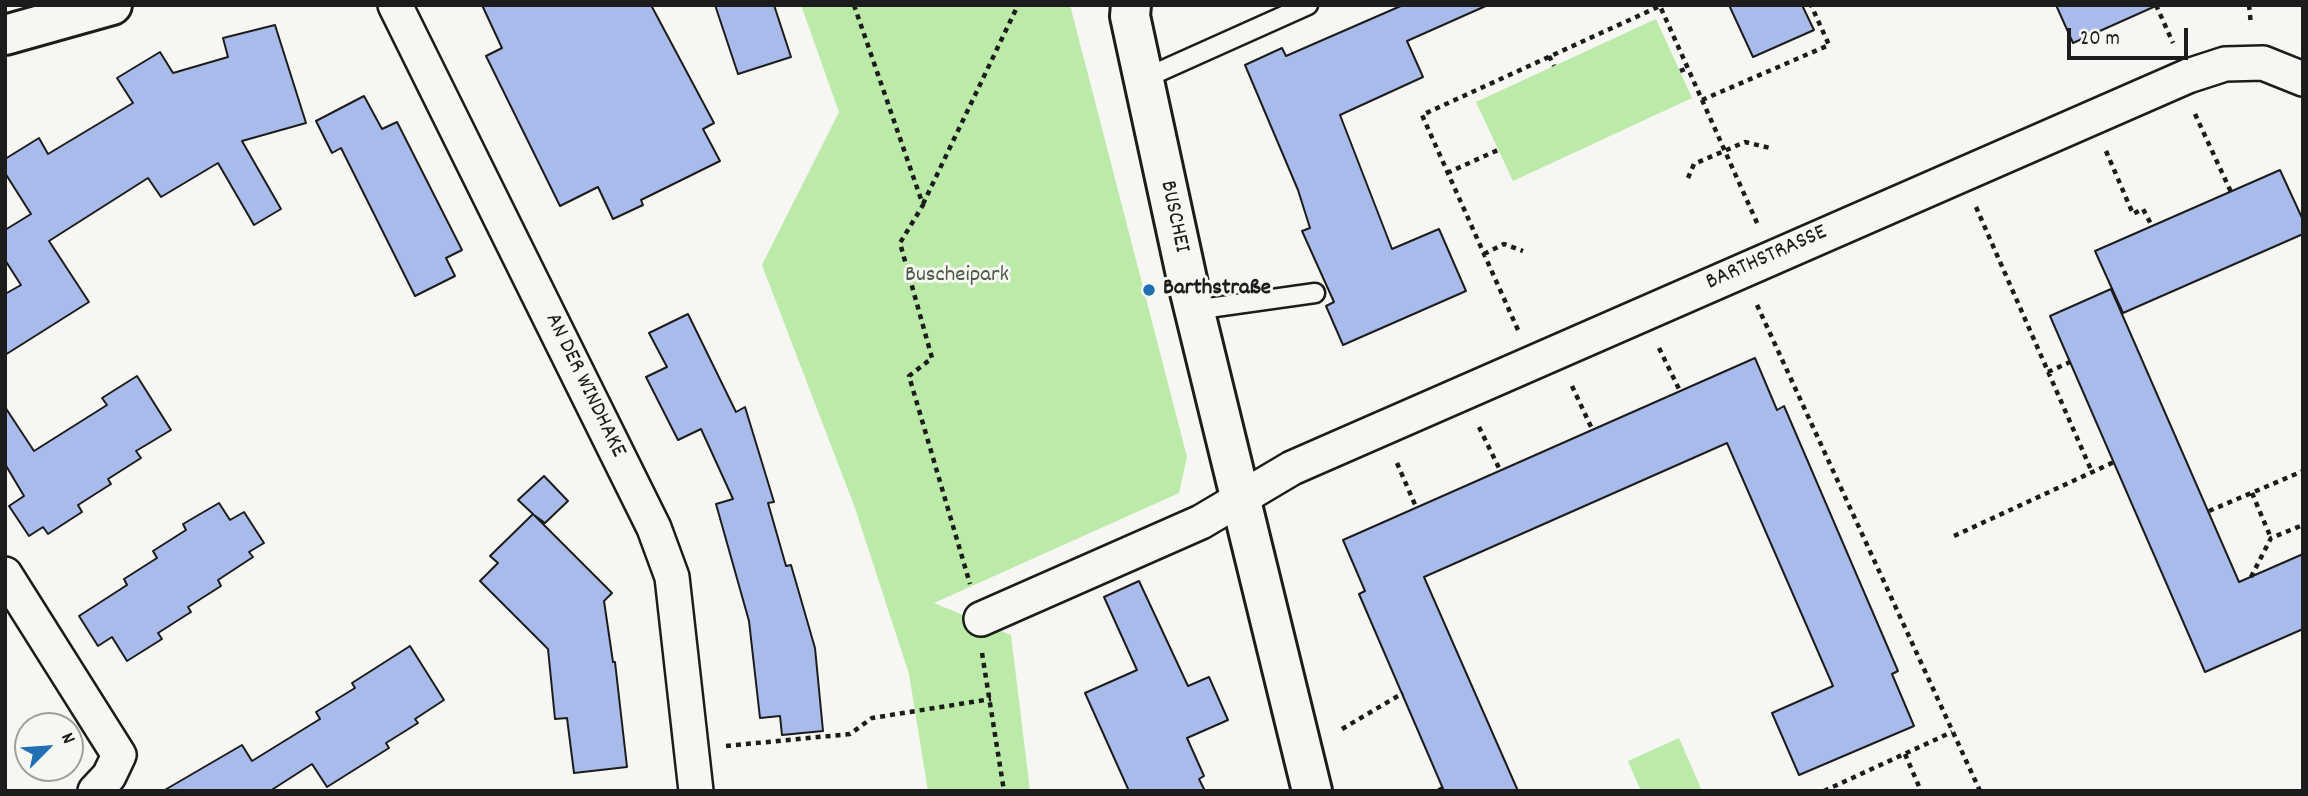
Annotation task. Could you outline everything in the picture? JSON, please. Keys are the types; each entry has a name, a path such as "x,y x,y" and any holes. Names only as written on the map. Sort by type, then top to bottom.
{"street":[{"path":"5,35 112,5"},
{"name":"AN DER WINDHAKE","path":"395,5 654,528 672,578 696,791"},
{"name":"BUSCHEI","path":"1127,9 1194,310 1312,791"},
{"name":"BARTHSTRASSE","path":"1241,499 1292,468 2188,76 2225,64 2263,63 2303,79"},
{"path":"981,619 1201,522 1241,499"},
{"path":"5,575 119,755 102,783"}],"lane":[{"path":"1143,79 1308,5"},
{"path":"1194,310 1315,293"}],"path":[{"path":"854,5 923,205"},
{"path":"1004,791 980,642 981,619 909,376 932,358 900,243 923,205 1018,5"},
{"path":"1702,100 1829,45 1811,5"},
{"path":"2249,5 2251,30"},
{"path":"1534,363 1422,115 1660,6 1774,257"},
{"path":"1549,56 1554,66"},
{"path":"1680,71 1688,68"},
{"path":"2195,114 2231,192"},
{"path":"2091,118 2133,214 2143,209 2152,226"},
{"path":"1688,178 1694,164 1745,142 1770,148"},
{"path":"1447,173 1498,150"},
{"path":"1962,174 2092,472"},
{"path":"1484,254 1504,244 1523,251"},
{"path":"1741,271 1980,791"},
{"path":"1659,348 1679,391"},
{"path":"2048,372 2070,362"},
{"path":"1571,385 1592,429"},
{"path":"1479,426 1500,470"},
{"path":"1396,462 1416,507"},
{"path":"1954,536 2113,462"},
{"path":"2209,511 2303,471"},
{"path":"2252,493 2271,538"},
{"path":"2251,577 2271,538 2303,525"},
{"path":"1342,729 1403,693"},
{"path":"691,750 850,734 872,718 991,699"},
{"path":"1824,791 1952,732"},
{"path":"1905,754 1921,791"}],"green space":[{"name":"Buscheipark","path":"801,5 1070,5 1187,457 1179,493 934,603 1011,635 1030,791 928,791 909,674 855,508 762,265 839,112"},
{"path":"1656,19 1692,98 1513,181 1476,102"},
{"path":"1679,738 1702,791 1641,791 1628,761"}],"building":[{"path":"482,5 651,5 714,123 703,129 720,161 641,200 643,205 613,219 598,187 560,206 486,56 502,48"},
{"path":"715,5 774,5 791,57 738,74"},
{"path":"1403,5 1488,5 1407,41 1423,77 1340,115 1392,249 1439,229 1466,291 1343,345 1326,306 1334,302 1302,231 1310,228 1298,190 1245,65 1282,48 1286,56"},
{"path":"1729,5 1802,5 1814,30 1753,57"},
{"path":"2056,5 2158,5 2073,43"},
{"path":"275,25 306,123 242,141 281,209 254,225 218,163 161,197 148,178 49,241 89,302 5,355 5,294 21,285 5,260 5,230 31,214 5,173 5,159 39,138 48,154 133,103 117,78 160,52 173,73 228,57 223,38"},
{"path":"364,96 382,129 397,122 462,250 446,258 455,276 415,296 341,148 332,153 316,121"},
{"path":"2280,170 2303,220 2303,234 2123,313 2095,251"},
{"path":"2111,289 2239,582 2303,554 2303,629 2205,672 2050,316"},
{"path":"688,314 736,412 745,407 774,502 768,503 786,566 791,565 815,648 823,731 782,735 780,716 760,718 749,621 716,504 733,499 701,429 678,440 646,377 667,367 649,333"},
{"path":"1755,358 1777,410 1784,406 1898,671 1892,674 1914,726 1799,775 1772,713 1833,686 1727,443 1424,577 1518,791 1444,791 1359,594 1365,591 1343,540"},
{"path":"137,376 171,430 136,451 141,458 108,479 111,484 78,505 82,512 48,534 43,527 29,536 9,506 24,496 5,464 5,407 34,451 107,405 102,398"},
{"path":"544,476 568,501 545,523 534,515 612,593 604,601 615,662 627,767 574,773 567,718 555,719 548,649 480,581 498,563 490,556 533,514 518,500"},
{"path":"219,503 230,520 244,512 264,543 249,552 253,557 218,580 221,586 188,607 191,612 158,633 162,639 127,661 112,637 98,646 79,616 127,585 124,579 157,558 153,551 186,530 183,524"},
{"path":"1139,581 1188,686 1209,677 1228,720 1187,738 1204,776 1199,779 1205,791 1129,791 1085,693 1137,670 1104,597"},
{"path":"410,646 444,700 415,719 418,723 386,743 389,748 327,787 312,764 270,791 163,791 242,745 252,761 320,719 316,712 355,688 352,683"}],"place":[{"name":"Barthstraße","path":"1149,290"}]}
